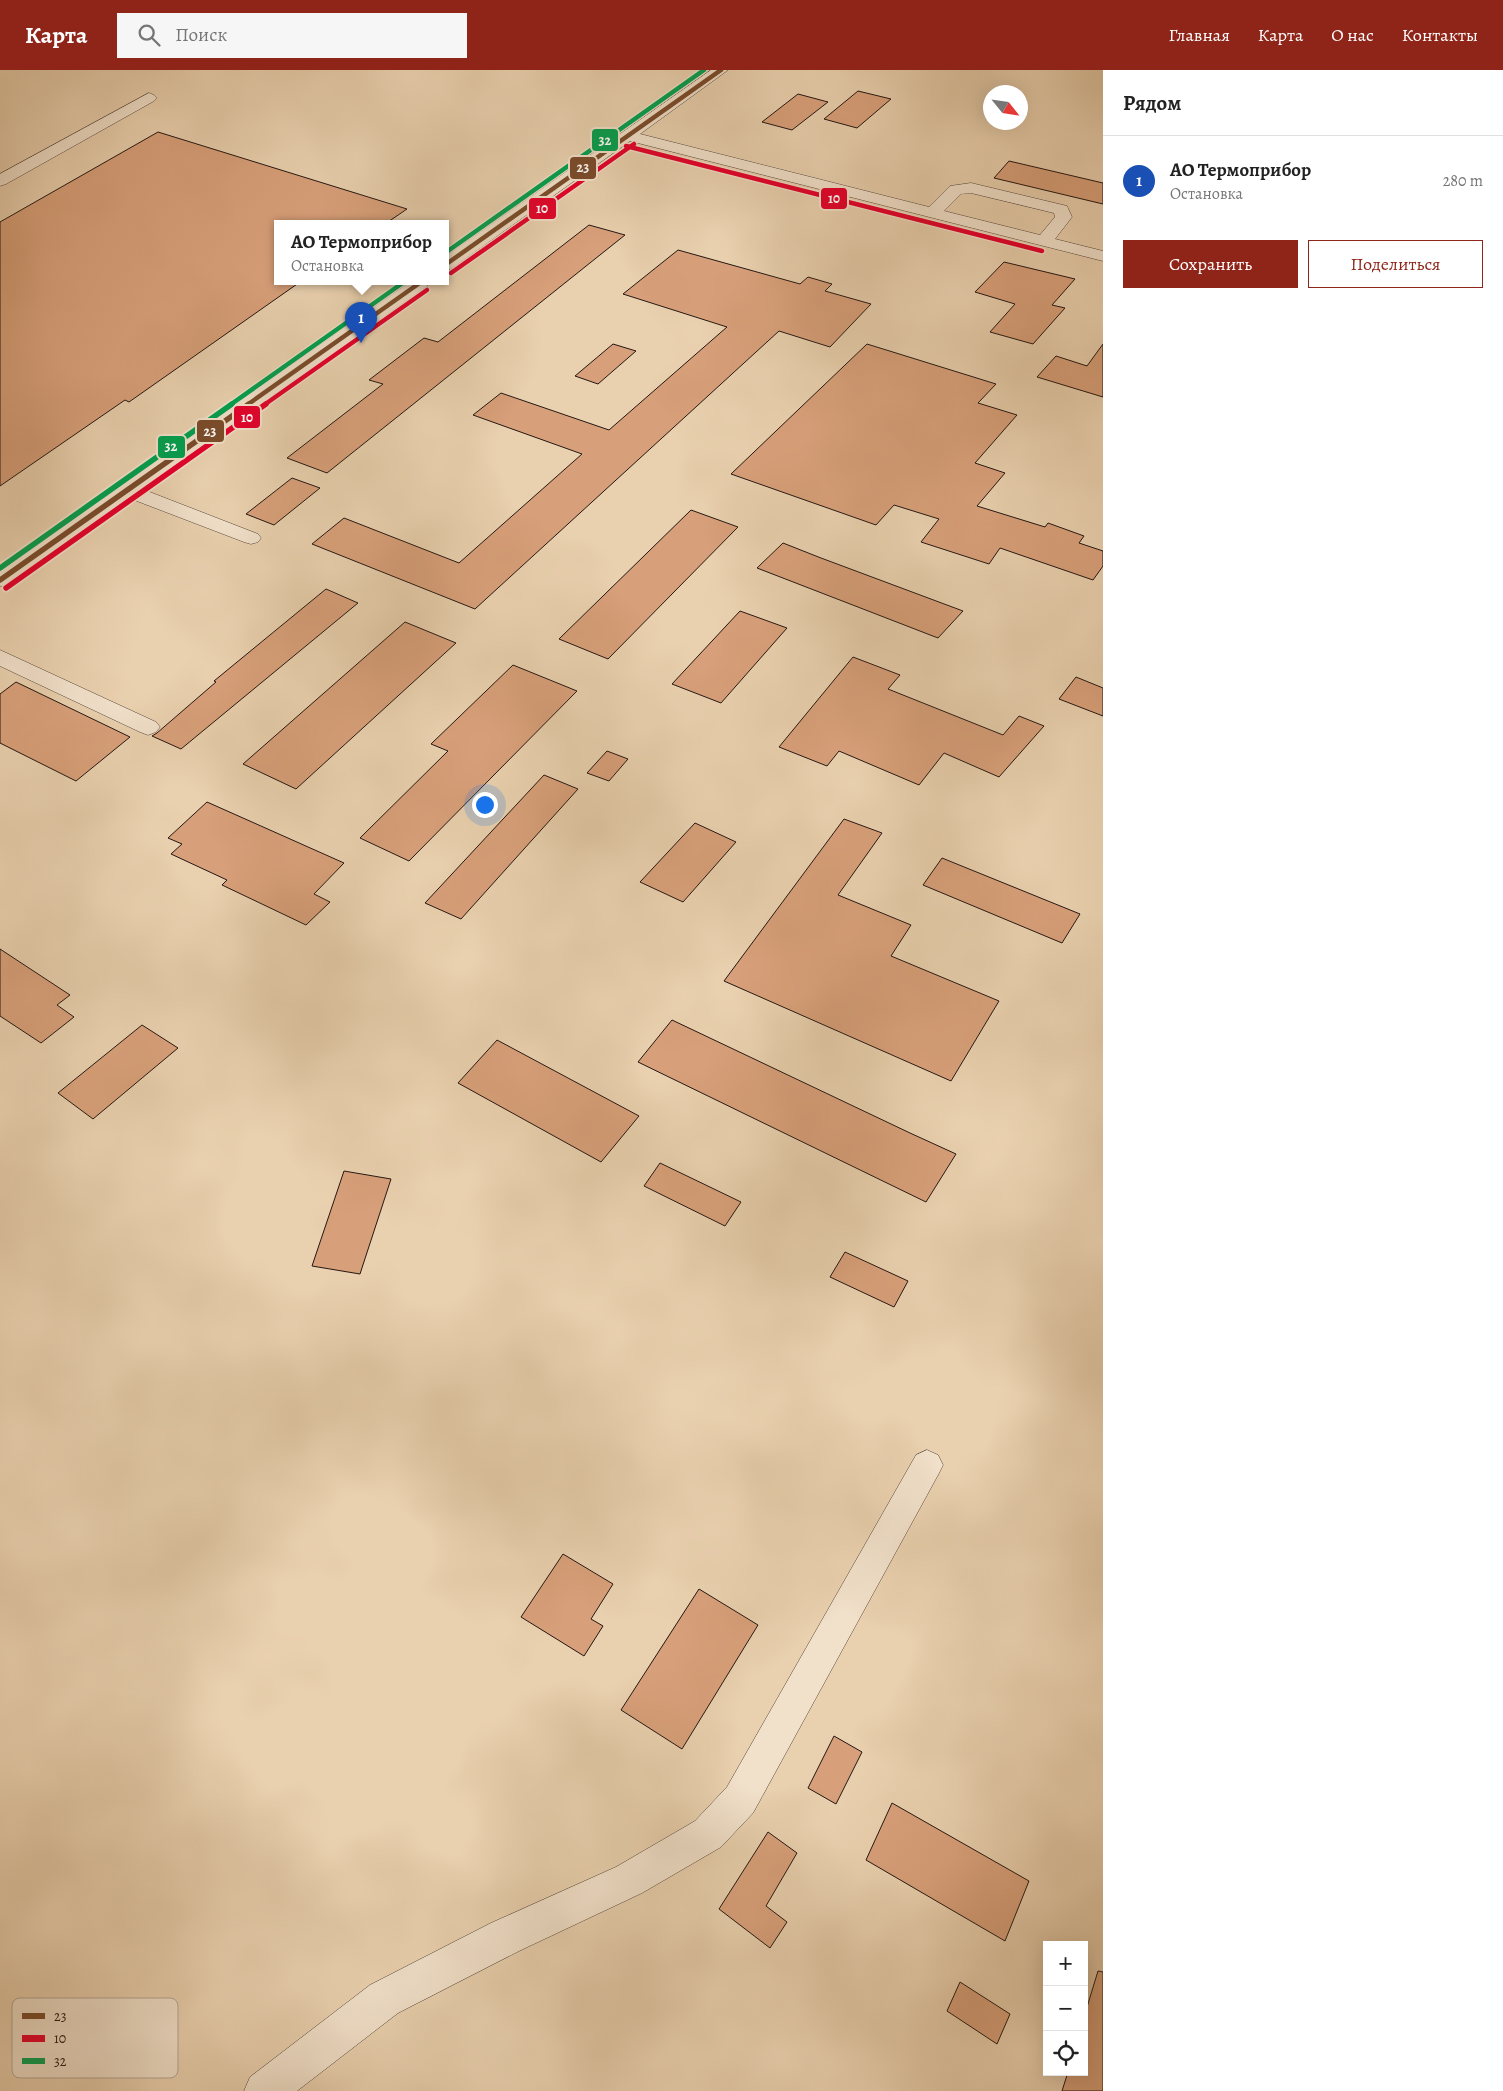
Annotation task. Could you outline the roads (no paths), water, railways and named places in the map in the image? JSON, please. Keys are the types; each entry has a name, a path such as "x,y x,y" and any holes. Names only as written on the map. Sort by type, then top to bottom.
{"street":[{"path":"449,262 721,70"},
{"path":"0,181 149,98"},
{"path":"628,136 1103,256"},
{"path":"932,213 956,189 971,188 1061,210 1064,217 1044,241"},
{"path":"0,580 417,285"},
{"path":"127,490 251,538"},
{"path":"0,657 148,727"},
{"path":"264,2091 384,1998 505,1937 629,1880 708,1834 740,1800 927,1465"}],"place":[{"name":"АО Термоприбор","path":"361,343"}]}
